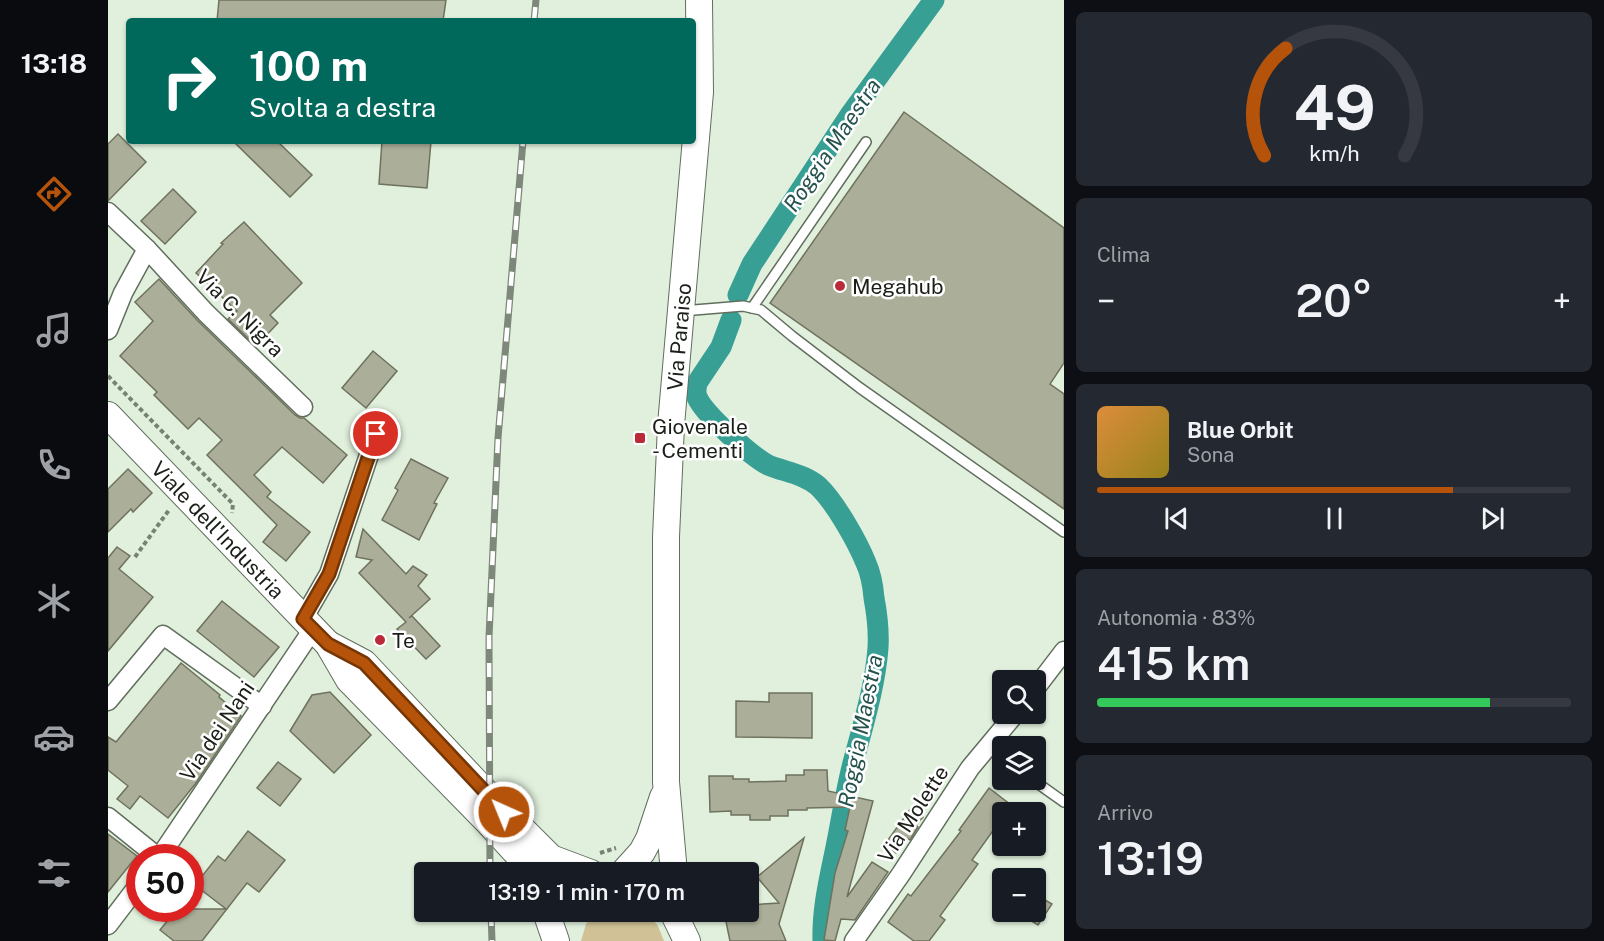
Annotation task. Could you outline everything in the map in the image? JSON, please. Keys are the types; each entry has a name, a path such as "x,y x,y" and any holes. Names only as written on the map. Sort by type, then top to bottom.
{"main road":[{"name":"Via Paraiso","path":"696,136 700,92 699,0"},
{"name":"Via Paraiso","path":"673,862 666,782 666,537 671,425 695,144"},
{"name":"Viale dell'Industria","path":"108,415 315,630 349,680 489,823 523,862"},
{"name":"Viale dell'Industria","path":"315,630 364,663 489,796 551,858 586,862"},
{"name":"Via Paraiso","path":"633,862 642,852 649,838 666,782"},
{"path":"550,922 557,941"},
{"path":"557,941 560,922"},
{"path":"678,922 687,941"}],"street":[{"name":"Via C. Nigra","path":"108,212 147,249 206,313 303,407"},
{"path":"108,330 123,293 147,249"},
{"name":"Via dei Nani","path":"168,844 315,630 329,574 376,434"},
{"path":"108,701 163,635 262,706"},
{"path":"1046,675 1061,657"},
{"name":"Via Molette","path":"854,941 970,768 992,754"},
{"path":"108,817 142,844"},
{"path":"108,925 126,901"}],"lane":[{"path":"752,308 866,142"},
{"path":"680,311 743,306 761,310 860,388 1064,532"},
{"path":"1046,789 1064,802"}],"path":[{"path":"135,557 169,509"},
{"path":"597,862 623,845"}],"shaded area":[{"path":"588,922 655,922 664,941 581,941"}],"building":[{"path":"219,0 446,0 443,18 217,18"},
{"path":"904,112 1064,228 1064,363 1050,384 1064,394 1064,509 770,303"},
{"path":"118,134 146,162 108,201 108,144"},
{"path":"236,144 280,144 312,175 290,197"},
{"path":"382,144 431,144 427,188 379,184"},
{"path":"173,189 196,212 165,244 141,221"},
{"path":"244,222 302,283 270,315 278,323 256,346 228,319 237,311 196,273 223,244 221,243"},
{"path":"159,279 198,321 295,415 304,418 347,455 323,483 282,447 254,475 271,492 267,497 310,532 286,561 263,542 277,525 207,455 222,440 199,418 188,429 154,395 157,392 120,356 153,321 135,302"},
{"path":"373,351 397,371 366,408 342,388"},
{"path":"411,459 448,478 434,503 437,504 419,540 382,520 398,490 395,488"},
{"path":"128,469 152,493 133,512 131,509 108,532 108,489"},
{"path":"363,529 406,574 413,566 427,575 418,586 430,599 409,618 412,616 440,646 426,659 397,629 406,622 359,573 372,560 356,557"},
{"path":"117,547 130,556 119,569 153,597 108,651 108,558"},
{"path":"222,601 279,647 254,677 197,631"},
{"path":"181,663 220,695 219,697 241,716 196,783 168,818 140,796 130,809 117,799 128,786 108,770 108,737 116,742"},
{"path":"330,692 371,735 334,773 290,731 312,695"},
{"path":"769,693 812,693 812,738 736,737 736,701 769,702"},
{"path":"278,762 301,779 280,806 257,788"},
{"path":"804,770 827,770 828,791 873,801 847,897 872,862 888,872 855,920 841,919 835,941 824,940 835,873 848,831 845,830 850,807 788,810 788,816 770,816 770,820 750,820 750,815 731,815 731,811 710,812 709,776 733,776 733,779 749,779 749,782 786,781 786,775 804,775"},
{"path":"989,788 1007,802 992,802 992,832 972,860 978,864 940,916 945,920 929,941 914,941 888,922 908,894 911,896 961,831 959,830"},
{"path":"911,808 923,817 916,825 918,827 910,840 907,838 896,853 885,844"},
{"path":"248,831 285,860 259,892 247,883 202,941 174,941 160,930 166,922 204,922 204,909 226,909 204,892 204,874 218,856 225,861"},
{"path":"108,834 126,848 126,870 108,892"},
{"path":"804,838 779,924 786,941 730,941 726,922 759,922 759,904 779,903 759,879 759,875"},
{"path":"1046,900 1052,904 1046,913"}],"waterway":[{"name":"Roggia Maestra","path":"738,295 752,264 850,115 934,0"},
{"name":"Roggia Maestra","path":"731,320 721,347 697,383 697,397 718,424 751,453 768,465 807,479 825,493 857,544 868,567 873,589 878,629 874,678 828,885 823,941"}],"railway":[{"path":"534,18 536,0"},
{"path":"490,862 489,637 498,438 523,144"},
{"path":"491,922 492,941"}],"place":[{"name":"Megahub","path":"840,286"},
{"name":"Giovenale - Cementi","path":"640,438"},
{"name":"Te","path":"380,640"}],"route":[{"path":"376,434 329,574 303,619 328,644 364,663 504,812"}]}
